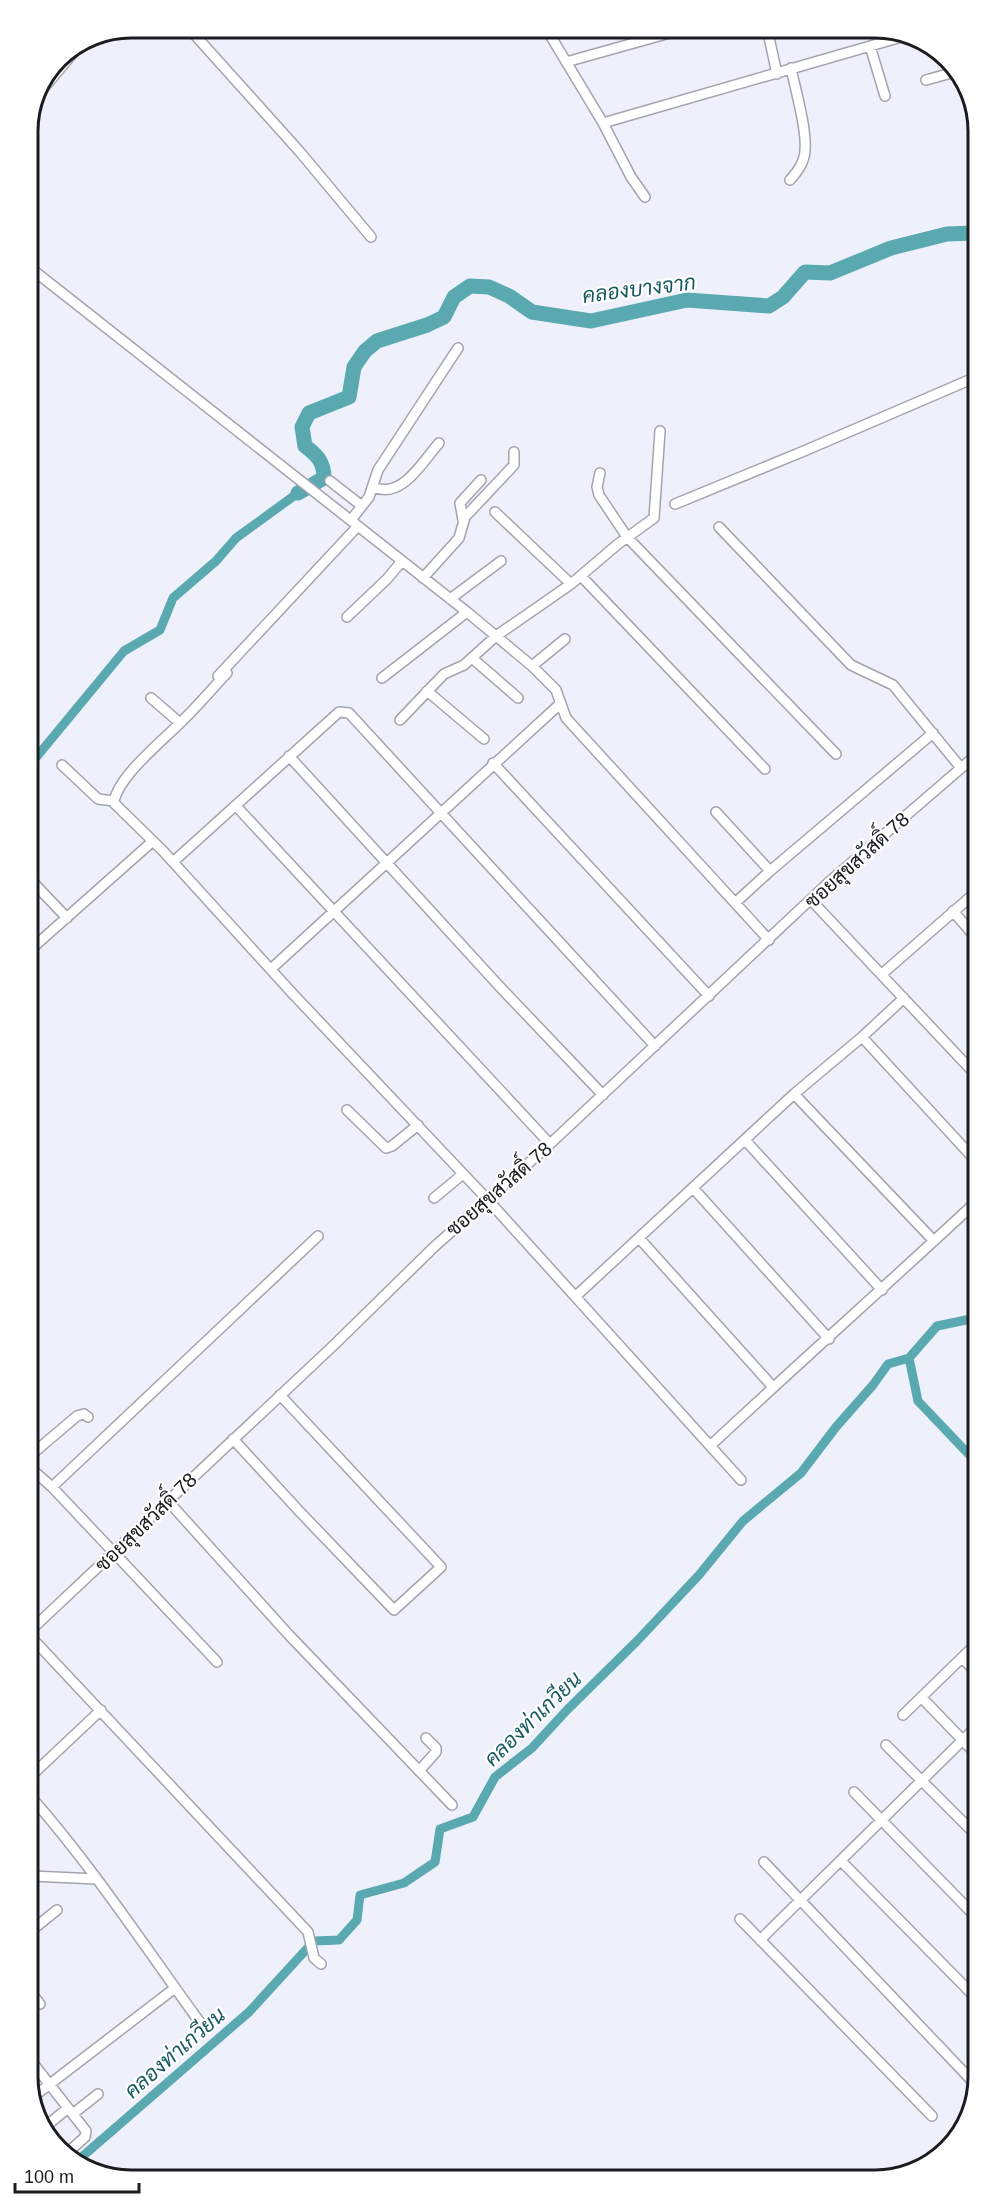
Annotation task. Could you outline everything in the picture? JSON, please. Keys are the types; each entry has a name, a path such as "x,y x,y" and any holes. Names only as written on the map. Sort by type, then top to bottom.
{"street":[{"path":"198,38 300,152 371,237"},
{"path":"552,38 603,123 631,177 645,197"},
{"path":"566,62 652,38"},
{"path":"769,38 777,74"},
{"path":"603,123 894,39"},
{"path":"870,46 885,96"},
{"path":"790,68 806,150 800,167 790,180"},
{"path":"926,80 949,74"},
{"path":"38,274 467,612 532,666 556,690 566,718 769,940"},
{"path":"192,705 354,523 373,487 378,470 458,348"},
{"path":"675,504 968,381"},
{"path":"400,720 444,674 460,668 496,636 571,584 627,537 654,518 660,431"},
{"path":"373,487 386,490 406,482 439,443"},
{"path":"463,520 514,465 514,452"},
{"path":"600,473 597,487 599,495 627,537 836,754"},
{"path":"423,578 459,538 463,520 460,504 482,480"},
{"path":"330,482 362,506"},
{"path":"495,512 571,584"},
{"path":"719,527 851,665 892,686 962,768"},
{"path":"347,617 387,579 402,561"},
{"path":"450,599 501,561"},
{"path":"581,576 765,769"},
{"path":"382,678 467,612"},
{"path":"532,666 565,639"},
{"path":"472,658 518,698"},
{"path":"114,801 120,786 152,749 227,674"},
{"path":"427,691 484,739"},
{"path":"151,698 180,723"},
{"path":"271,969 561,703"},
{"path":"173,862 289,756 339,712 344,711 349,713 655,1046"},
{"path":"735,903 933,734"},
{"path":"289,756 500,987 603,1095"},
{"name":"ซอยสุขสวัสดิ์ 78","path":"37,1624 116,1552 167,1500 280,1395 434,1246 550,1144 811,900 968,762"},
{"path":"493,763 709,996"},
{"path":"62,765 98,799 114,801 173,862 487,1199 741,1480"},
{"path":"236,806 550,1144"},
{"path":"716,812 770,871"},
{"path":"38,944 153,841"},
{"path":"38,887 67,918"},
{"path":"882,974 968,899"},
{"path":"811,900 968,1066"},
{"path":"953,911 968,929"},
{"path":"576,1296 794,1094 904,998"},
{"path":"862,1037 968,1152"},
{"path":"794,1094 934,1240"},
{"path":"347,1110 386,1148 392,1146 418,1125"},
{"path":"745,1140 882,1290"},
{"path":"434,1198 463,1174"},
{"path":"693,1188 829,1339"},
{"path":"711,1445 829,1339 968,1208"},
{"path":"52,1487 318,1236"},
{"path":"639,1238 773,1387"},
{"path":"233,1439 394,1610 441,1566 280,1395"},
{"path":"37,1450 76,1416 84,1414 88,1416"},
{"path":"37,1475 116,1552 217,1662"},
{"path":"167,1500 289,1635 452,1805"},
{"path":"37,1643 303,1927 311,1938 318,1961"},
{"path":"903,1715 968,1652"},
{"path":"962,1658 968,1664"},
{"path":"921,1698 968,1745"},
{"path":"37,1770 101,1710"},
{"path":"760,1940 968,1735"},
{"path":"419,1771 436,1752 426,1738"},
{"path":"886,1745 968,1827"},
{"path":"854,1792 968,1909"},
{"path":"37,1804 98,1879 204,2028"},
{"path":"841,1861 968,1990"},
{"path":"764,1862 968,2077"},
{"path":"37,1876 98,1879"},
{"path":"37,1926 57,1910"},
{"path":"740,1919 932,2116"},
{"path":"39,2092 175,1988"},
{"path":"37,2000 40,2004"},
{"path":"37,2067 87,2134 72,2148"},
{"path":"51,2124 98,2094"}],"waterway":[{"name":"คลองบางจาก","path":"298,493 324,478 319,459 305,446 302,427 309,413 349,397 354,367 365,351 377,341 444,317 454,297 470,286 489,287 509,296 532,312 591,321 687,300 769,306 783,297 805,272 830,273 891,248 947,234 968,233"},
{"name":"คลองบางจาก","path":"38,755 124,651 160,630 173,598 216,561 236,538 298,493"},
{"name":"คลองท่าเกวียน","path":"83,2156 249,2012 314,1941 339,1940 357,1920 360,1895 404,1883 435,1862 440,1829 473,1817 495,1777 532,1748 637,1641 699,1575 743,1521 801,1473 888,1364 909,1358 937,1326 968,1320"},
{"path":"909,1358 918,1401 968,1454"}]}
